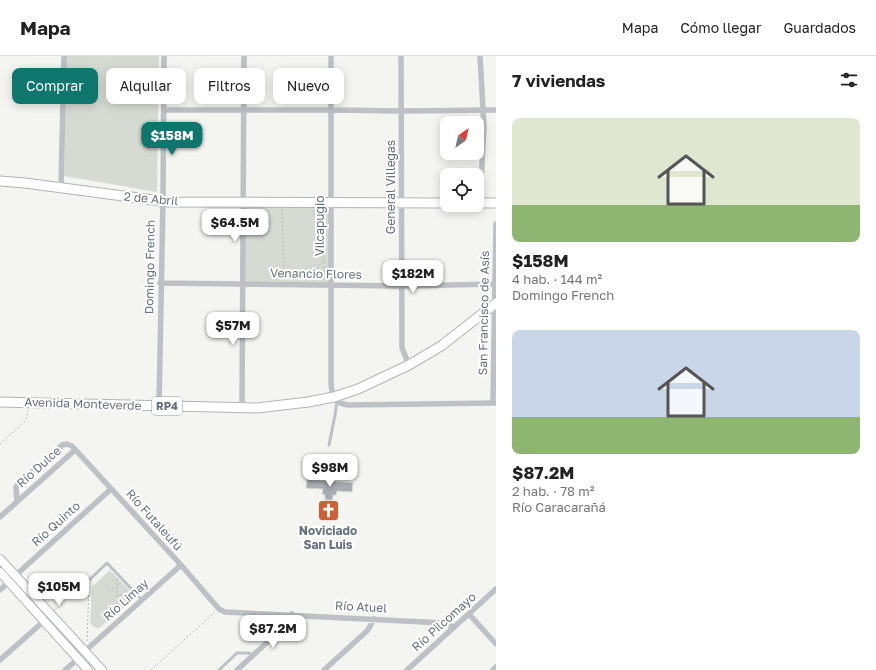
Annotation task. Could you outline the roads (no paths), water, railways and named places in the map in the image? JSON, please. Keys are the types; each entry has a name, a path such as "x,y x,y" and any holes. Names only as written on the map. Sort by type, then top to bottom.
{"main road":[{"name":"2 de Abril","path":"0,181 25,183 163,202 281,202 328,204 440,203"},
{"path":"484,203 496,203"},
{"name":"RP4","path":"335,399 409,365 441,346 496,303"},
{"name":"Avenida Monteverde","path":"0,402 242,408 280,406 335,399"},
{"path":"0,559 102,670"},
{"path":"0,572 88,670"},
{"path":"26,600 32,594"},
{"path":"60,639 68,632"}],"street":[{"path":"61,188 64,56"},
{"name":"Domingo French","path":"159,406 164,56"},
{"path":"242,408 244,56"},
{"name":"Vilcapugio","path":"332,56 328,204 331,285 331,383 335,399"},
{"name":"General Villegas","path":"402,56 402,348 409,365"},
{"path":"480,56 484,142 481,168"},
{"path":"164,110 496,110"},
{"name":"San Francisco de Asís","path":"495,403 496,224"},
{"name":"Venancio Flores","path":"160,283 402,286 495,284"},
{"path":"335,399 341,404 348,405 495,403"},
{"name":"Río Dulce","path":"0,517 17,501 73,448 67,444 62,445 18,484 16,488 17,501"},
{"name":"Río Futaleufú","path":"73,448 181,565 219,609"},
{"name":"Río Quinto","path":"16,575 111,489"},
{"name":"Río Limay","path":"86,651 181,565"},
{"path":"0,590 9,582"},
{"name":"Río Pilcomayo","path":"407,670 496,589"},
{"name":"Río Atuel","path":"219,609 225,612 292,614 444,623 454,627"},
{"path":"237,670 286,625 292,614"},
{"path":"469,614 496,644"},
{"path":"324,670 368,630 374,619"},
{"path":"0,660 44,621"},
{"path":"65,670 78,659"},
{"path":"493,670 496,667"}],"lane":[{"path":"329,445 335,415 335,399"},
{"path":"86,583 107,563 142,600"},
{"path":"219,670 237,653 249,653 254,655"}],"place":[{"name":"Noviciado San Luis","path":"328,510"}]}
